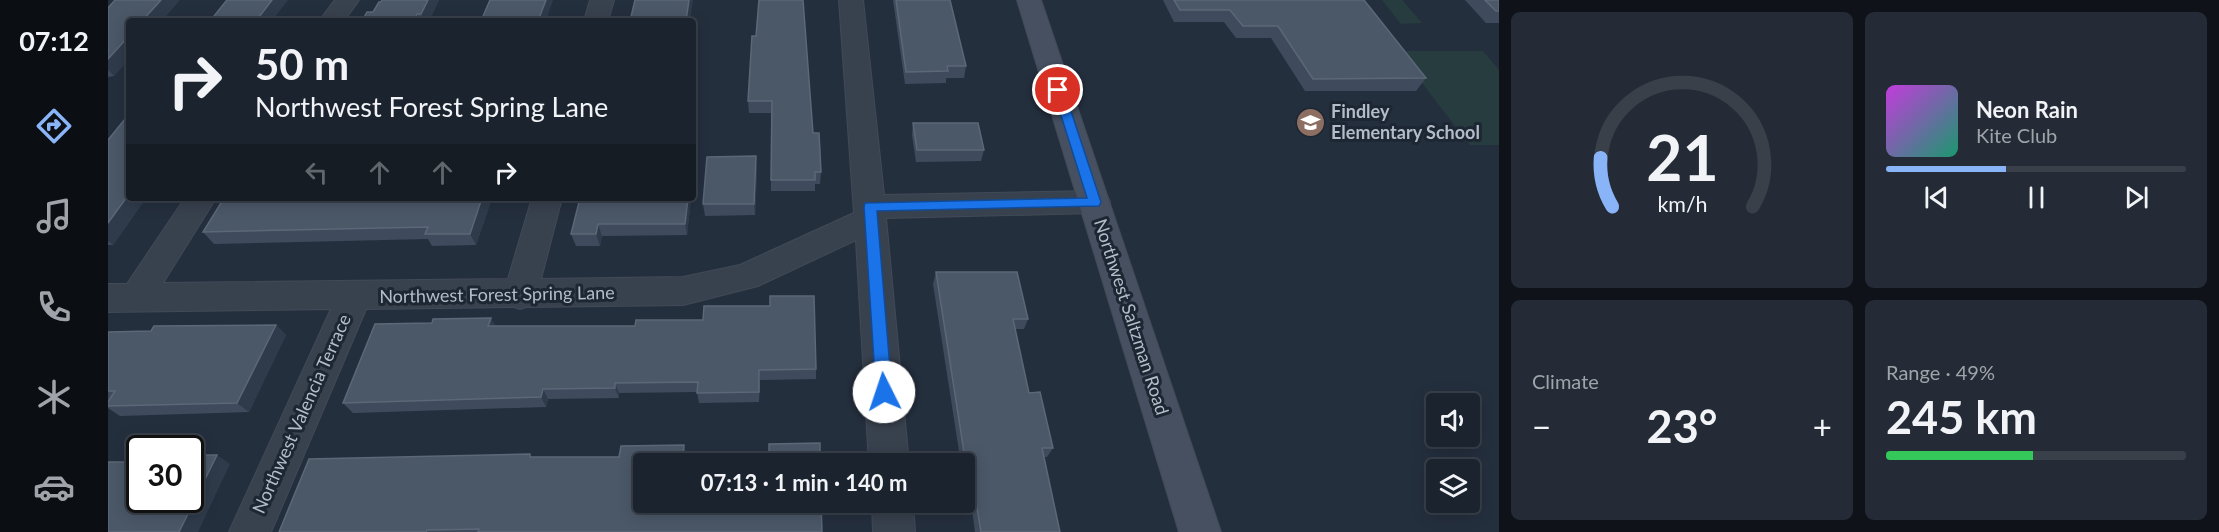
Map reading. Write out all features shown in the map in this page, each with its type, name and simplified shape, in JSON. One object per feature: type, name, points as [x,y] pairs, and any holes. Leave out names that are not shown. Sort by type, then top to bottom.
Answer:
[{"type":"main road","name":"Northwest Saltzman Road","points":[[1029,0],[1200,532]]},
{"type":"street","points":[[333,18],[347,0]]},
{"type":"street","points":[[597,18],[602,0]]},
{"type":"street","points":[[851,0],[888,453]]},
{"type":"street","points":[[122,298],[199,201]]},
{"type":"street","points":[[520,295],[546,201]]},
{"type":"street","name":"Northwest Forest Spring Lane","points":[[122,298],[520,295],[683,291],[746,277],[870,213],[1095,202]]},
{"type":"street","name":"Northwest Valencia Terrace","points":[[249,532],[354,296]]},
{"type":"street","points":[[893,513],[894,532]]},
{"type":"green space","points":[[1382,0],[1402,0],[1422,23],[1401,24]]},
{"type":"green space","points":[[1397,51],[1483,51],[1499,70],[1499,145],[1470,145]]},
{"type":"building","points":[[115,0],[161,0],[145,18],[126,18],[126,39],[108,59],[108,8]]},
{"type":"building","points":[[227,0],[272,0],[258,18],[212,18]]},
{"type":"building","points":[[382,0],[428,0],[421,14],[417,14],[415,18],[364,18],[367,12],[373,12]]},
{"type":"building","points":[[490,0],[546,0],[539,18],[482,18]]},
{"type":"building","points":[[635,0],[689,0],[686,18],[631,18]]},
{"type":"building","points":[[759,0],[803,0],[813,133],[819,133],[821,172],[815,172],[815,180],[771,180],[772,101],[748,101],[752,36],[756,36]]},
{"type":"building","points":[[896,0],[950,0],[966,66],[947,66],[948,71],[906,72]]},
{"type":"building","points":[[1174,0],[1364,0],[1426,78],[1313,79],[1278,26],[1243,26],[1230,10],[1180,10]]},
{"type":"building","points":[[1485,0],[1499,0],[1499,11],[1496,11]]},
{"type":"building","points":[[126,118],[126,198],[108,223],[108,140]]},
{"type":"building","points":[[913,123],[978,123],[984,150],[917,150]]},
{"type":"building","points":[[756,156],[754,204],[703,204],[707,157]]},
{"type":"building","points":[[222,201],[481,201],[470,234],[425,234],[428,227],[203,232]]},
{"type":"building","points":[[579,201],[688,201],[685,224],[598,224],[596,234],[571,234]]},
{"type":"building","points":[[936,272],[1017,272],[1028,319],[1013,319],[1029,393],[1040,392],[1053,448],[1042,448],[1060,532],[981,532],[975,502],[975,453],[964,453]]},
{"type":"building","points":[[770,296],[814,296],[816,369],[759,370],[759,392],[697,393],[698,382],[615,383],[615,388],[543,389],[541,397],[343,403],[375,324],[432,323],[433,319],[491,318],[488,326],[635,326],[636,320],[703,320],[704,306],[770,306]]},
{"type":"building","points":[[276,325],[237,403],[108,406],[115,391],[108,391],[108,332],[151,331],[154,326]]},
{"type":"building","points":[[820,443],[820,453],[769,453],[769,444]]},
{"type":"building","points":[[684,445],[683,453],[633,453],[633,513],[821,513],[822,532],[478,532],[479,529],[427,530],[426,532],[279,532],[309,459],[530,454],[530,457],[619,457],[621,446]]},
{"type":"building","points":[[204,455],[217,455],[204,481]]},
{"type":"building","points":[[108,462],[126,462],[126,513],[188,513],[179,532],[108,532]]},
{"type":"place","name":"Findley Elementary School","points":[[1310,122]]},
{"type":"route","points":[[884,392],[870,207],[1095,202],[1058,90]]}]
